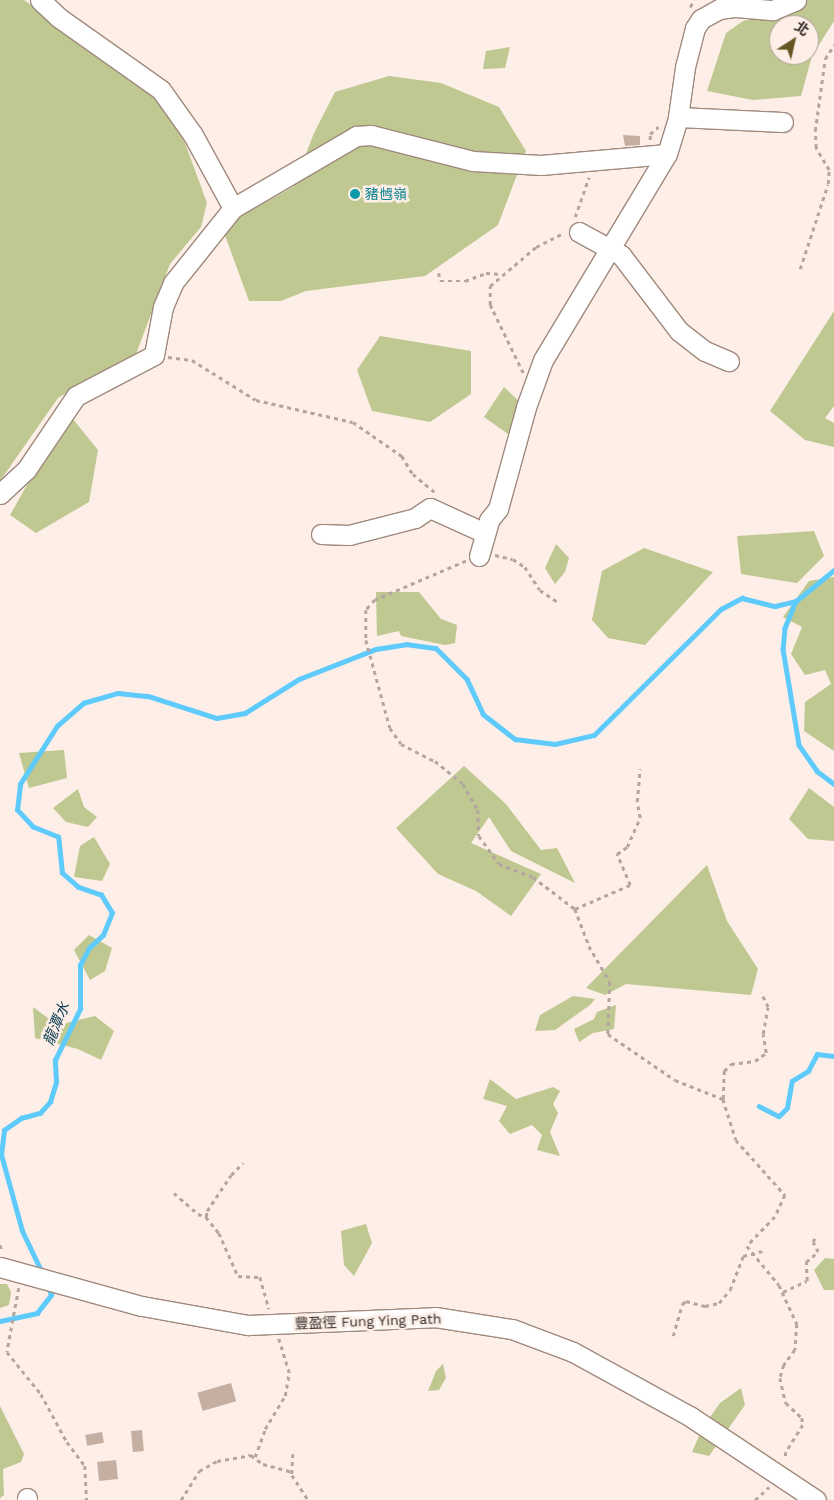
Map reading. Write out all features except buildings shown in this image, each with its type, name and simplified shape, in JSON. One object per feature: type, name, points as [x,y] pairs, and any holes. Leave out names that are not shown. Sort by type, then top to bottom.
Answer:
[{"type":"street","points":[[40,0],[58,17],[161,90],[193,136],[233,208]]},
{"type":"street","points":[[479,556],[489,520],[498,508],[526,406],[544,360],[667,154],[678,117],[690,38],[701,19],[719,9],[736,7],[773,10],[796,0]]},
{"type":"street","points":[[678,117],[783,122]]},
{"type":"street","points":[[0,494],[26,470],[76,396],[154,355],[163,306],[173,284],[233,208],[356,136],[371,135],[473,161],[541,165],[667,154]]},
{"type":"street","points":[[573,229],[612,248],[679,331],[705,351],[730,361]]},
{"type":"street","points":[[321,534],[350,535],[415,518],[430,508],[485,534]]},
{"type":"street","name":"豐盈徑 Fung Ying Path","points":[[2,1261],[26,1281],[68,1287],[142,1306],[248,1325],[435,1317],[512,1329],[573,1352],[691,1417],[816,1500]]},
{"type":"path","points":[[800,269],[828,184],[829,170],[816,148],[815,132],[826,59],[834,45]]},
{"type":"path","points":[[525,375],[518,368],[490,305],[490,286],[501,274],[542,243],[573,229],[595,161]]},
{"type":"path","points":[[438,273],[440,281],[465,281],[486,273],[501,274]]},
{"type":"path","points":[[154,355],[192,360],[256,400],[353,422],[402,456],[414,474],[442,498]]},
{"type":"path","points":[[559,603],[550,599],[525,567],[513,559],[479,556],[372,602],[366,610],[366,640],[395,738],[435,761],[463,784],[478,810],[479,836],[499,864],[533,877],[575,910],[589,946],[610,982],[608,1034],[675,1080],[723,1100]]},
{"type":"path","points":[[575,910],[630,885],[617,854],[627,847],[640,818],[640,769]]},
{"type":"path","points":[[761,993],[768,1007],[763,1034],[766,1053],[755,1061],[731,1064],[724,1071],[723,1100],[736,1140],[785,1195],[775,1217],[747,1246],[783,1292],[794,1316],[798,1338],[780,1378],[786,1403],[802,1418],[803,1425],[786,1452],[784,1465]]},
{"type":"path","points":[[206,1217],[207,1211],[226,1182],[243,1163]]},
{"type":"path","points":[[174,1193],[198,1214],[206,1217],[219,1233],[238,1276],[260,1277],[270,1311]]},
{"type":"path","points":[[783,1292],[807,1282],[806,1262],[818,1252],[813,1242],[816,1235]]},
{"type":"path","points":[[0,1245],[2,1261]]},
{"type":"path","points":[[673,1336],[682,1304],[686,1301],[705,1306],[719,1303],[730,1290],[744,1256],[764,1251]]},
{"type":"path","points":[[26,1281],[9,1344],[9,1356],[41,1394],[67,1442],[85,1466],[87,1500]]},
{"type":"path","points":[[255,1457],[266,1429],[285,1396],[289,1373],[275,1329]]},
{"type":"path","points":[[293,1454],[292,1472],[296,1486],[308,1500]]},
{"type":"path","points":[[255,1457],[263,1464],[292,1472]]},
{"type":"path","points":[[181,1500],[189,1484],[205,1465],[255,1457]]},
{"type":"path","points":[[755,1500],[771,1485]]},
{"type":"green space","points":[[0,0],[24,0],[154,92],[185,143],[207,203],[201,227],[170,264],[136,354],[58,398],[0,481]]},
{"type":"green space","points":[[805,0],[834,0],[834,21],[819,45],[819,15],[771,15],[799,9]]},
{"type":"green space","points":[[769,15],[769,65],[810,65],[801,96],[753,100],[707,91],[726,33],[743,21]]},
{"type":"green space","points":[[510,47],[505,68],[483,69],[486,51]]},
{"type":"green space","points":[[389,76],[441,83],[499,107],[526,151],[498,225],[425,276],[306,291],[281,301],[249,301],[223,230],[239,217],[293,187],[314,133],[335,92]]},
{"type":"green space","points":[[834,311],[834,406],[825,418],[834,423],[834,447],[805,440],[770,411]]},
{"type":"green space","points":[[380,336],[471,351],[471,394],[430,422],[372,411],[357,370]]},
{"type":"green space","points":[[504,387],[523,405],[508,434],[484,417]]},
{"type":"green space","points":[[68,413],[98,450],[89,502],[36,533],[10,515]]},
{"type":"green space","points":[[814,531],[824,556],[797,583],[741,574],[737,536]]},
{"type":"green space","points":[[556,544],[569,558],[565,572],[555,584],[545,568]]},
{"type":"green space","points":[[644,548],[713,572],[645,645],[608,638],[592,620],[602,571]]},
{"type":"green space","points":[[834,577],[834,751],[804,731],[805,702],[831,684],[825,670],[805,675],[791,654],[802,627],[783,617],[809,581]]},
{"type":"green space","points":[[376,592],[419,592],[441,619],[457,625],[455,643],[445,645],[401,636],[399,631],[377,636]]},
{"type":"green space","points":[[64,750],[67,778],[29,788],[19,753]]},
{"type":"green space","points":[[464,766],[506,804],[541,850],[557,848],[575,883],[511,851],[489,817],[471,843],[541,874],[511,916],[476,891],[438,874],[396,828]]},
{"type":"green space","points":[[809,788],[834,807],[834,841],[808,839],[789,819]]},
{"type":"green space","points":[[78,789],[84,807],[97,817],[88,827],[66,822],[53,808]]},
{"type":"green space","points":[[94,837],[110,864],[102,881],[74,877],[80,846]]},
{"type":"green space","points":[[707,865],[727,921],[758,969],[751,995],[626,984],[605,995],[586,988]]},
{"type":"green space","points":[[89,935],[112,948],[105,971],[90,980],[74,950]]},
{"type":"green space","points":[[573,996],[595,999],[590,1005],[555,1030],[535,1031],[540,1015]]},
{"type":"green space","points":[[616,1005],[614,1029],[593,1033],[579,1042],[574,1029],[594,1019],[597,1012]]},
{"type":"green space","points":[[33,1007],[57,1025],[95,1016],[114,1031],[101,1060],[78,1049],[35,1038]]},
{"type":"green space","points":[[490,1079],[516,1099],[553,1087],[560,1091],[553,1104],[558,1113],[550,1132],[560,1156],[537,1150],[542,1135],[532,1125],[510,1134],[499,1121],[507,1106],[483,1099]]},
{"type":"green space","points":[[366,1224],[372,1243],[354,1276],[344,1265],[341,1231]]},
{"type":"green space","points":[[825,1258],[834,1259],[834,1290],[824,1290],[814,1270]]},
{"type":"green space","points":[[0,1284],[7,1284],[11,1292],[9,1305],[0,1308]]},
{"type":"green space","points":[[443,1364],[446,1378],[439,1390],[428,1391],[436,1371]]},
{"type":"green space","points":[[741,1388],[745,1405],[709,1456],[692,1452],[703,1427],[720,1403]]},
{"type":"green space","points":[[0,1406],[24,1454],[21,1462],[3,1469],[4,1495],[0,1498]]},
{"type":"waterway","points":[[42,1273],[22,1231],[1,1155],[4,1130],[21,1118],[40,1113],[50,1102],[56,1082],[55,1060],[80,1009],[80,965],[89,948],[103,935],[112,913],[101,895],[78,887],[62,873],[58,837],[33,827],[17,810],[20,784],[57,726],[83,703],[118,693],[148,696],[217,718],[245,713],[299,679],[376,649],[406,644],[436,648],[467,679],[483,714],[515,739],[555,744],[594,735],[721,609],[742,598],[775,606],[796,601],[834,570]]},
{"type":"waterway","points":[[796,601],[785,628],[783,649],[799,745],[817,771],[834,784]]},
{"type":"waterway","points":[[759,1106],[779,1116],[787,1108],[792,1081],[808,1071],[817,1054],[834,1056]]},
{"type":"waterway","name":"龍潭水","points":[[0,1321],[37,1313],[51,1295],[47,1284]]},
{"type":"place","name":"豬乸嶺","points":[[355,194]]}]
